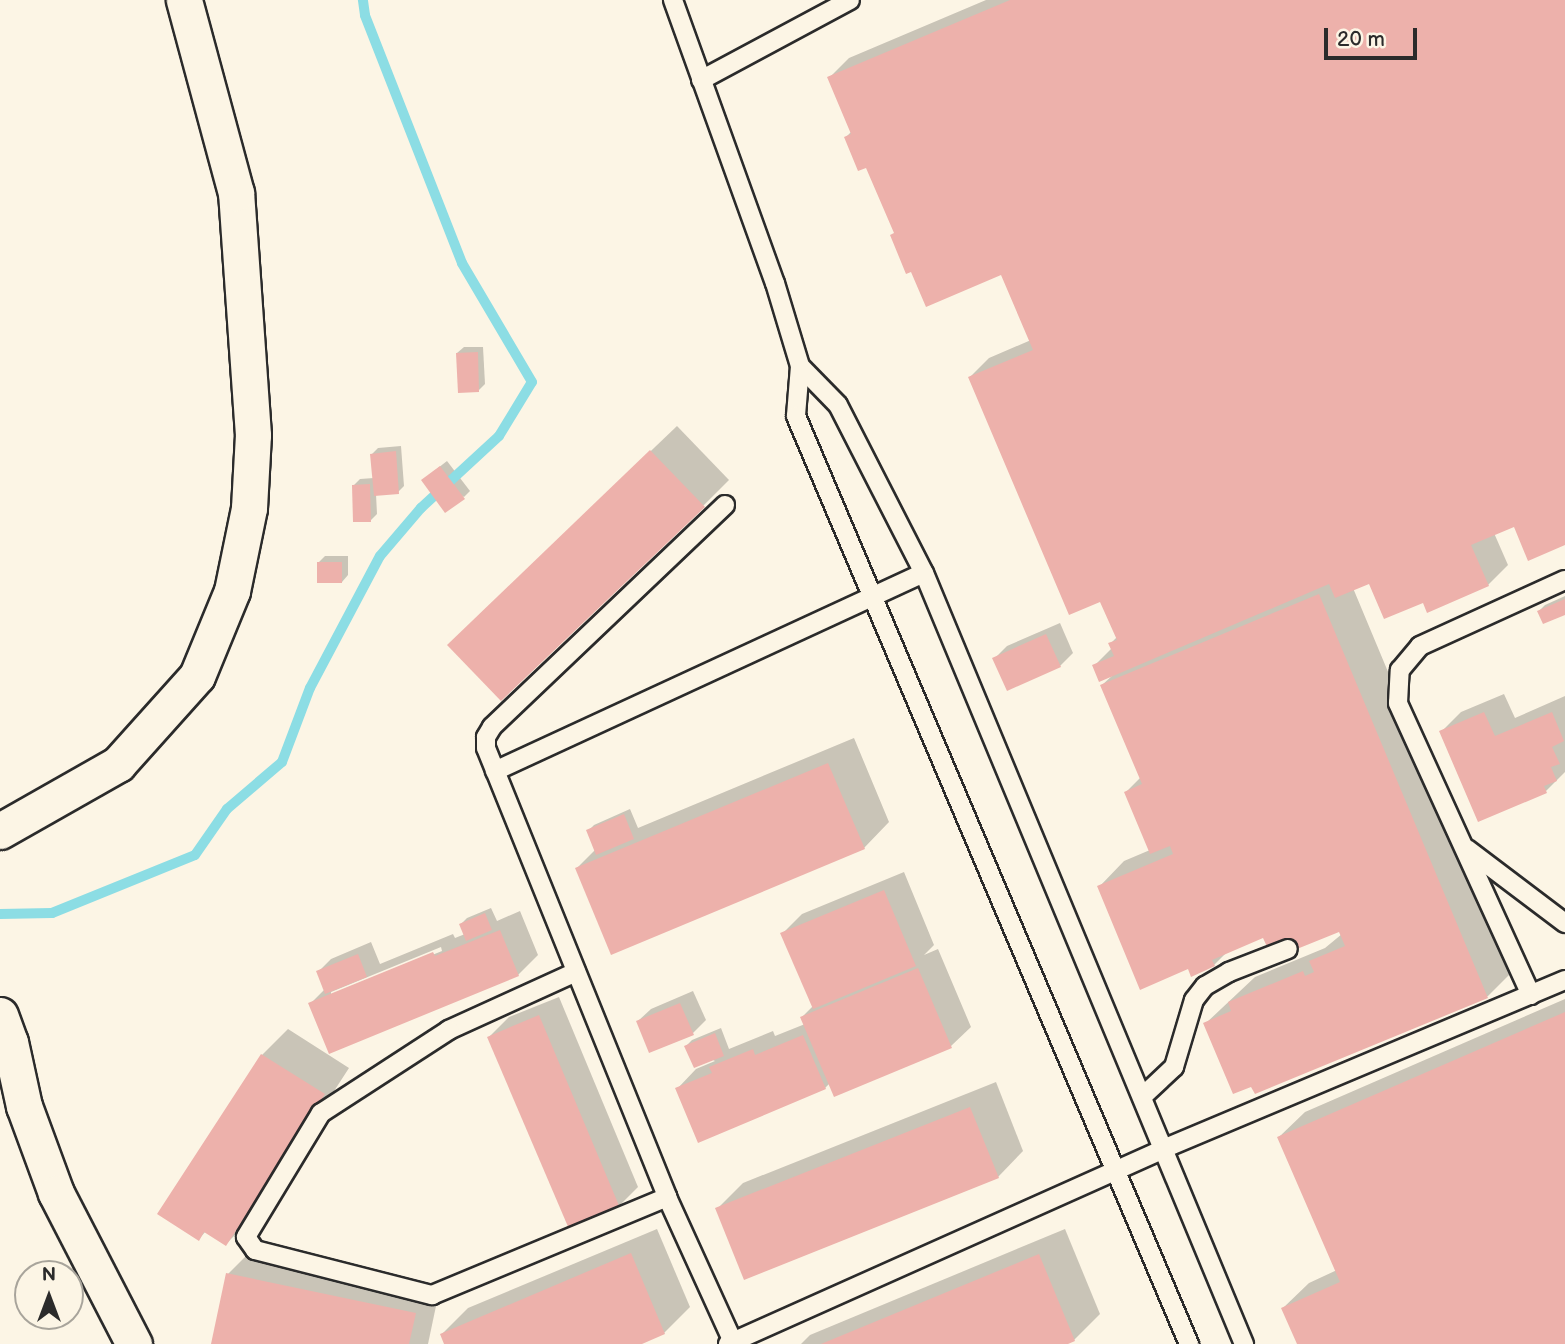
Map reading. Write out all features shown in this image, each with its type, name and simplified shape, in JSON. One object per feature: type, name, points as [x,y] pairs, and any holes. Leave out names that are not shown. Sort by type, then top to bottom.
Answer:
[{"type":"street","points":[[0,831],[118,764],[197,676],[232,591],[249,508],[253,435],[236,193],[184,0]]},
{"type":"street","points":[[0,1015],[10,1042],[24,1106],[56,1193],[134,1344]]},
{"type":"lane","points":[[673,0],[775,284],[800,366],[796,416],[1189,1344]]},
{"type":"lane","points":[[701,80],[850,0]]},
{"type":"lane","points":[[800,366],[838,405],[924,573],[1244,1344]]},
{"type":"lane","points":[[725,505],[492,727],[486,737],[486,748],[667,1197],[732,1343],[1163,1149],[1565,980]]},
{"type":"lane","points":[[495,771],[924,573]]},
{"type":"lane","points":[[1531,995],[1398,703],[1400,670],[1420,646],[1565,580]]},
{"type":"lane","points":[[1464,847],[1565,923]]},
{"type":"lane","points":[[1142,1097],[1174,1067],[1194,1000],[1205,986],[1228,972],[1288,949]]},
{"type":"lane","points":[[576,972],[449,1030],[321,1112],[246,1237],[256,1250],[432,1295],[667,1197]]},
{"type":"building","points":[[1010,0],[1565,0],[1565,545],[1528,561],[1514,527],[1471,545],[1489,586],[1427,613],[1423,603],[1384,619],[1369,584],[1335,598],[1329,584],[1099,682],[1092,665],[1114,656],[1108,643],[1117,640],[1100,602],[1069,615],[968,377],[1033,350],[1001,275],[926,307],[911,272],[906,274],[890,235],[894,233],[866,168],[858,171],[844,137],[851,134],[827,77]]},
{"type":"building","points":[[478,352],[479,392],[458,393],[456,353]]},
{"type":"building","points":[[650,450],[705,507],[501,701],[447,645]]},
{"type":"building","points":[[396,451],[399,494],[374,496],[370,454]]},
{"type":"building","points":[[440,466],[465,499],[445,513],[421,480]]},
{"type":"building","points":[[370,484],[371,522],[353,522],[352,485]]},
{"type":"building","points":[[317,562],[342,562],[342,583],[317,583]]},
{"type":"building","points":[[1319,594],[1488,998],[1255,1094],[1251,1087],[1233,1094],[1203,1023],[1231,1011],[1228,1002],[1303,971],[1305,976],[1314,972],[1309,961],[1345,946],[1339,932],[1292,951],[1269,951],[1263,938],[1212,960],[1215,966],[1191,977],[1188,969],[1140,990],[1097,886],[1173,854],[1170,846],[1150,854],[1124,792],[1142,784],[1100,685]]},
{"type":"building","points":[[1565,599],[1565,615],[1543,624],[1537,611]]},
{"type":"building","points":[[1046,634],[1061,667],[1007,691],[992,658]]},
{"type":"building","points":[[1484,712],[1495,736],[1552,712],[1564,741],[1552,747],[1560,764],[1551,767],[1557,781],[1544,786],[1547,793],[1478,822],[1439,731]]},
{"type":"building","points":[[828,763],[865,849],[611,955],[575,868]]},
{"type":"building","points":[[624,814],[634,839],[596,855],[586,830]]},
{"type":"building","points":[[884,890],[916,966],[813,1009],[780,933]]},
{"type":"building","points":[[485,913],[492,930],[466,941],[459,924]]},
{"type":"building","points":[[500,930],[519,976],[329,1054],[308,1003],[433,952],[435,956]]},
{"type":"building","points":[[358,954],[367,977],[325,994],[316,971]]},
{"type":"building","points":[[918,968],[952,1048],[834,1097],[800,1017]]},
{"type":"building","points":[[680,1003],[694,1035],[649,1053],[636,1021]]},
{"type":"building","points":[[1565,1012],[1565,1344],[1297,1344],[1281,1308],[1340,1282],[1277,1137]]},
{"type":"building","points":[[539,1015],[620,1208],[569,1229],[487,1037]]},
{"type":"building","points":[[715,1033],[724,1056],[694,1068],[684,1046]]},
{"type":"building","points":[[803,1035],[826,1089],[698,1143],[675,1088],[712,1073],[709,1067],[753,1049],[755,1055]]},
{"type":"building","points":[[261,1054],[325,1094],[226,1246],[204,1232],[199,1241],[157,1214]]},
{"type":"building","points":[[970,1107],[999,1178],[744,1280],[715,1208]]},
{"type":"building","points":[[631,1253],[665,1334],[642,1344],[444,1344],[440,1334]]},
{"type":"building","points":[[1039,1254],[1075,1341],[1068,1344],[821,1344]]},
{"type":"building","points":[[226,1273],[416,1313],[409,1344],[211,1344]]},
{"type":"waterway","points":[[0,914],[52,913],[195,855],[227,809],[282,762],[310,688],[380,556],[421,508],[499,436],[532,382],[462,263],[365,15],[363,0]]}]
